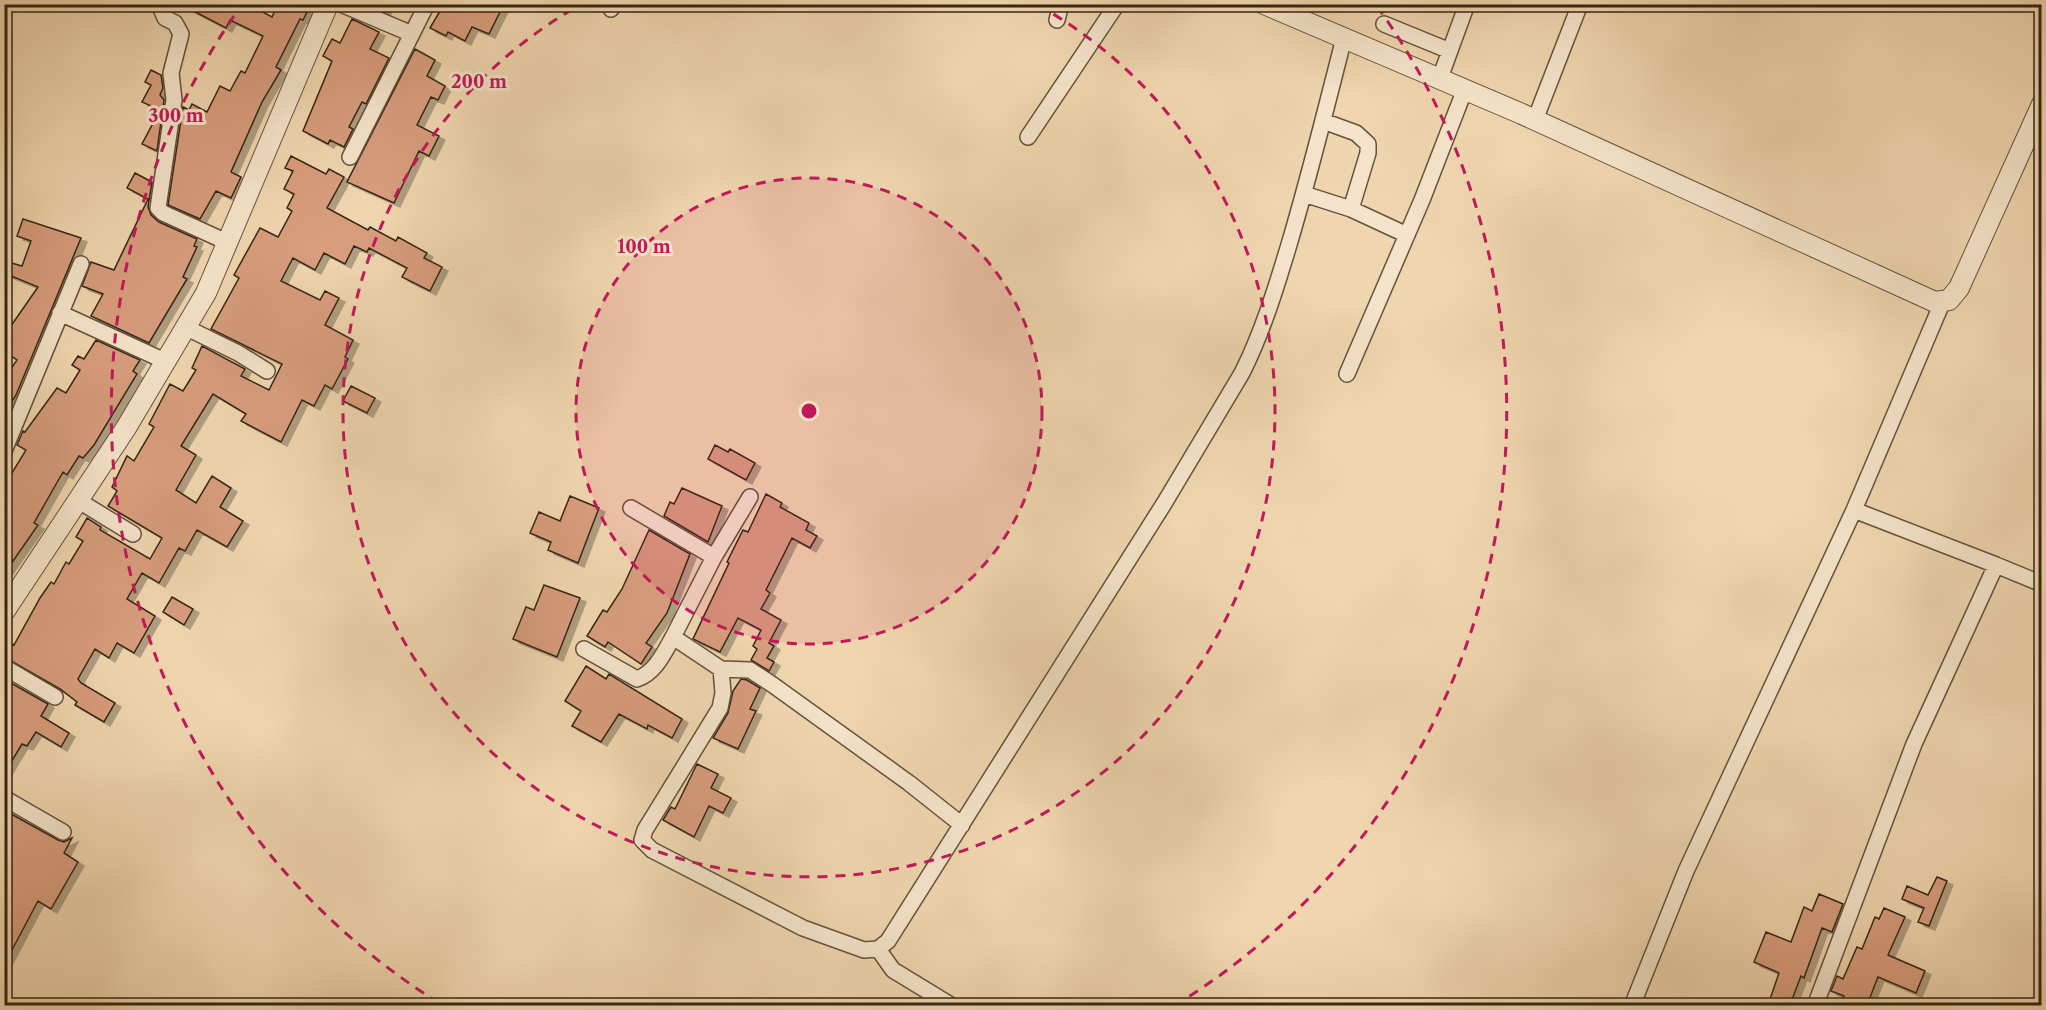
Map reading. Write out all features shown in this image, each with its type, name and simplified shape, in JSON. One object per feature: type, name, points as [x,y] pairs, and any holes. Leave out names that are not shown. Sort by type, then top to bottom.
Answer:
[{"type":"street","points":[[159,4],[165,18],[175,23],[181,34],[171,72],[174,100],[158,208],[163,213],[229,243]]},
{"type":"street","points":[[4,612],[79,501],[186,328],[229,243],[328,4]]},
{"type":"street","points":[[341,4],[412,34]]},
{"type":"street","points":[[350,157],[427,4]]},
{"type":"street","points":[[1056,20],[1060,4]]},
{"type":"street","points":[[1028,137],[1117,4]]},
{"type":"street","points":[[1264,4],[1465,89],[1875,277],[1942,303]]},
{"type":"street","points":[[1440,78],[1467,4]]},
{"type":"street","points":[[1535,120],[1580,4]]},
{"type":"street","points":[[1384,24],[1450,51]]},
{"type":"street","points":[[721,669],[723,693],[720,708],[645,830],[643,844],[803,928],[864,950],[878,949],[888,941],[962,825],[1242,373],[1259,340],[1304,194],[1344,38]]},
{"type":"street","points":[[1347,374],[1407,234],[1465,89]]},
{"type":"street","points":[[1632,1005],[1686,871],[1854,510],[1942,303],[1949,300],[1959,288],[2042,104]]},
{"type":"street","points":[[1323,121],[1356,133],[1368,144],[1368,153],[1351,209]]},
{"type":"street","points":[[1304,194],[1351,209],[1407,234]]},
{"type":"street","points":[[4,451],[81,264]]},
{"type":"street","points":[[60,313],[166,363]]},
{"type":"street","points":[[186,328],[238,353],[267,371]]},
{"type":"street","points":[[584,649],[637,679],[647,675],[673,637],[714,557],[750,497]]},
{"type":"street","points":[[79,501],[133,534]]},
{"type":"street","points":[[631,508],[714,557]]},
{"type":"street","points":[[1854,510],[2042,584]]},
{"type":"street","points":[[1815,1005],[1914,744],[1996,565]]},
{"type":"street","points":[[673,637],[721,669],[750,670],[909,783],[962,825]]},
{"type":"street","points":[[4,667],[55,697]]},
{"type":"street","points":[[4,798],[63,832]]},
{"type":"street","points":[[878,949],[893,970],[952,1005]]},
{"type":"building","points":[[180,4],[248,4],[272,17],[278,4],[311,4],[303,20],[300,19],[276,67],[281,70],[262,102],[231,172],[241,177],[231,198],[216,191],[200,219],[168,205],[183,107],[189,110],[192,104],[207,112],[220,86],[230,91],[241,71],[245,73],[263,36],[230,20],[226,28]]},
{"type":"building","points":[[367,4],[388,4],[384,12]]},
{"type":"building","points":[[444,4],[504,4],[489,34],[472,27],[465,41],[448,32],[446,36],[430,28]]},
{"type":"building","points":[[352,19],[379,32],[370,49],[389,58],[366,104],[362,102],[349,127],[353,129],[344,147],[330,140],[328,144],[303,131],[332,61],[323,56],[332,39],[340,43]]},
{"type":"building","points":[[415,49],[435,60],[427,76],[445,86],[438,100],[431,97],[417,125],[439,136],[429,156],[419,151],[394,203],[347,182]]},
{"type":"building","points":[[151,70],[161,75],[163,88],[160,95],[164,100],[157,151],[142,144],[160,110],[142,102],[151,85],[145,82]]},
{"type":"building","points":[[291,156],[326,174],[329,169],[344,177],[327,208],[368,230],[370,227],[396,241],[398,237],[427,253],[424,258],[442,267],[430,291],[402,277],[407,268],[369,248],[367,252],[354,246],[345,264],[324,253],[315,270],[293,258],[281,281],[320,300],[325,291],[339,298],[325,325],[353,340],[345,357],[348,359],[332,389],[325,385],[314,406],[302,400],[281,442],[241,421],[246,414],[213,394],[181,446],[196,455],[176,490],[196,503],[212,476],[231,488],[220,507],[243,521],[227,547],[197,530],[185,551],[179,548],[159,583],[142,573],[127,599],[155,616],[134,653],[117,643],[109,658],[95,649],[78,679],[115,703],[104,722],[75,705],[77,702],[60,689],[4,657],[12,644],[14,645],[40,598],[51,582],[54,584],[66,562],[69,564],[83,541],[76,537],[87,518],[101,527],[100,530],[150,559],[162,538],[108,506],[117,491],[112,487],[127,456],[134,461],[154,427],[149,424],[170,384],[183,391],[196,370],[192,368],[202,346],[245,369],[241,376],[269,390],[282,364],[211,329],[239,278],[234,275],[260,228],[278,237],[292,211],[287,208],[294,194],[284,189],[293,171],[285,168]]},
{"type":"building","points":[[135,173],[152,182],[148,207],[151,215],[159,222],[197,239],[194,246],[197,247],[183,277],[187,279],[149,343],[91,316],[103,294],[82,286],[91,262],[114,270],[148,199],[127,188]]},
{"type":"building","points":[[23,219],[81,238],[16,395],[4,414],[4,379],[17,360],[4,351],[4,344],[10,335],[6,333],[38,287],[4,273],[8,262],[22,266],[31,241],[17,236]]},
{"type":"building","points":[[96,340],[140,360],[133,371],[137,374],[94,445],[83,458],[79,456],[67,475],[63,472],[34,523],[38,525],[4,574],[4,486],[26,450],[17,445],[23,431],[25,432],[57,388],[66,393],[80,370],[72,365],[78,356],[84,359]]},
{"type":"building","points":[[351,386],[375,398],[367,413],[343,401]]},
{"type":"building","points":[[715,445],[728,452],[730,449],[755,463],[746,480],[708,459]]},
{"type":"building","points":[[682,488],[722,506],[708,542],[664,516],[670,502],[674,504]]},
{"type":"building","points":[[766,494],[782,503],[780,507],[809,523],[806,530],[817,536],[810,548],[792,538],[766,590],[770,593],[761,609],[781,620],[769,643],[774,646],[767,658],[774,662],[769,671],[751,660],[757,649],[753,646],[761,630],[738,618],[720,652],[693,639],[743,530],[748,532]]},
{"type":"building","points":[[570,496],[599,508],[578,563],[548,550],[551,542],[530,533],[539,512],[560,521]]},
{"type":"building","points":[[649,530],[690,554],[667,613],[646,643],[652,647],[641,664],[608,642],[605,647],[587,636],[603,610],[607,612],[622,589]]},
{"type":"building","points":[[544,585],[580,598],[557,657],[513,639],[526,607],[534,610]]},
{"type":"building","points":[[172,597],[193,609],[184,625],[163,612]]},
{"type":"building","points":[[586,666],[606,679],[609,674],[682,719],[672,738],[648,725],[647,729],[619,714],[601,742],[572,726],[581,711],[565,701]]},
{"type":"building","points":[[4,679],[48,704],[41,716],[69,733],[61,747],[36,732],[27,746],[22,744],[4,774]]},
{"type":"building","points":[[741,679],[760,688],[750,709],[756,711],[738,749],[713,738],[728,713],[733,691]]},
{"type":"building","points":[[697,764],[718,774],[711,788],[731,798],[723,813],[709,806],[694,837],[663,820],[671,807],[675,809]]},
{"type":"building","points":[[4,810],[58,840],[64,842],[72,838],[64,853],[78,862],[51,909],[38,901],[4,965]]},
{"type":"building","points":[[1937,877],[1947,881],[1929,926],[1918,922],[1924,908],[1902,899],[1907,886],[1928,895]]},
{"type":"building","points":[[1819,894],[1843,904],[1832,932],[1822,928],[1804,978],[1801,976],[1790,1005],[1768,1005],[1779,973],[1754,962],[1766,932],[1791,942],[1804,907],[1812,911]]},
{"type":"building","points":[[1884,908],[1905,917],[1888,955],[1925,971],[1916,993],[1878,977],[1867,1005],[1840,1005],[1844,996],[1831,991],[1837,976],[1843,979],[1857,947],[1862,949],[1875,917],[1879,919]]}]
